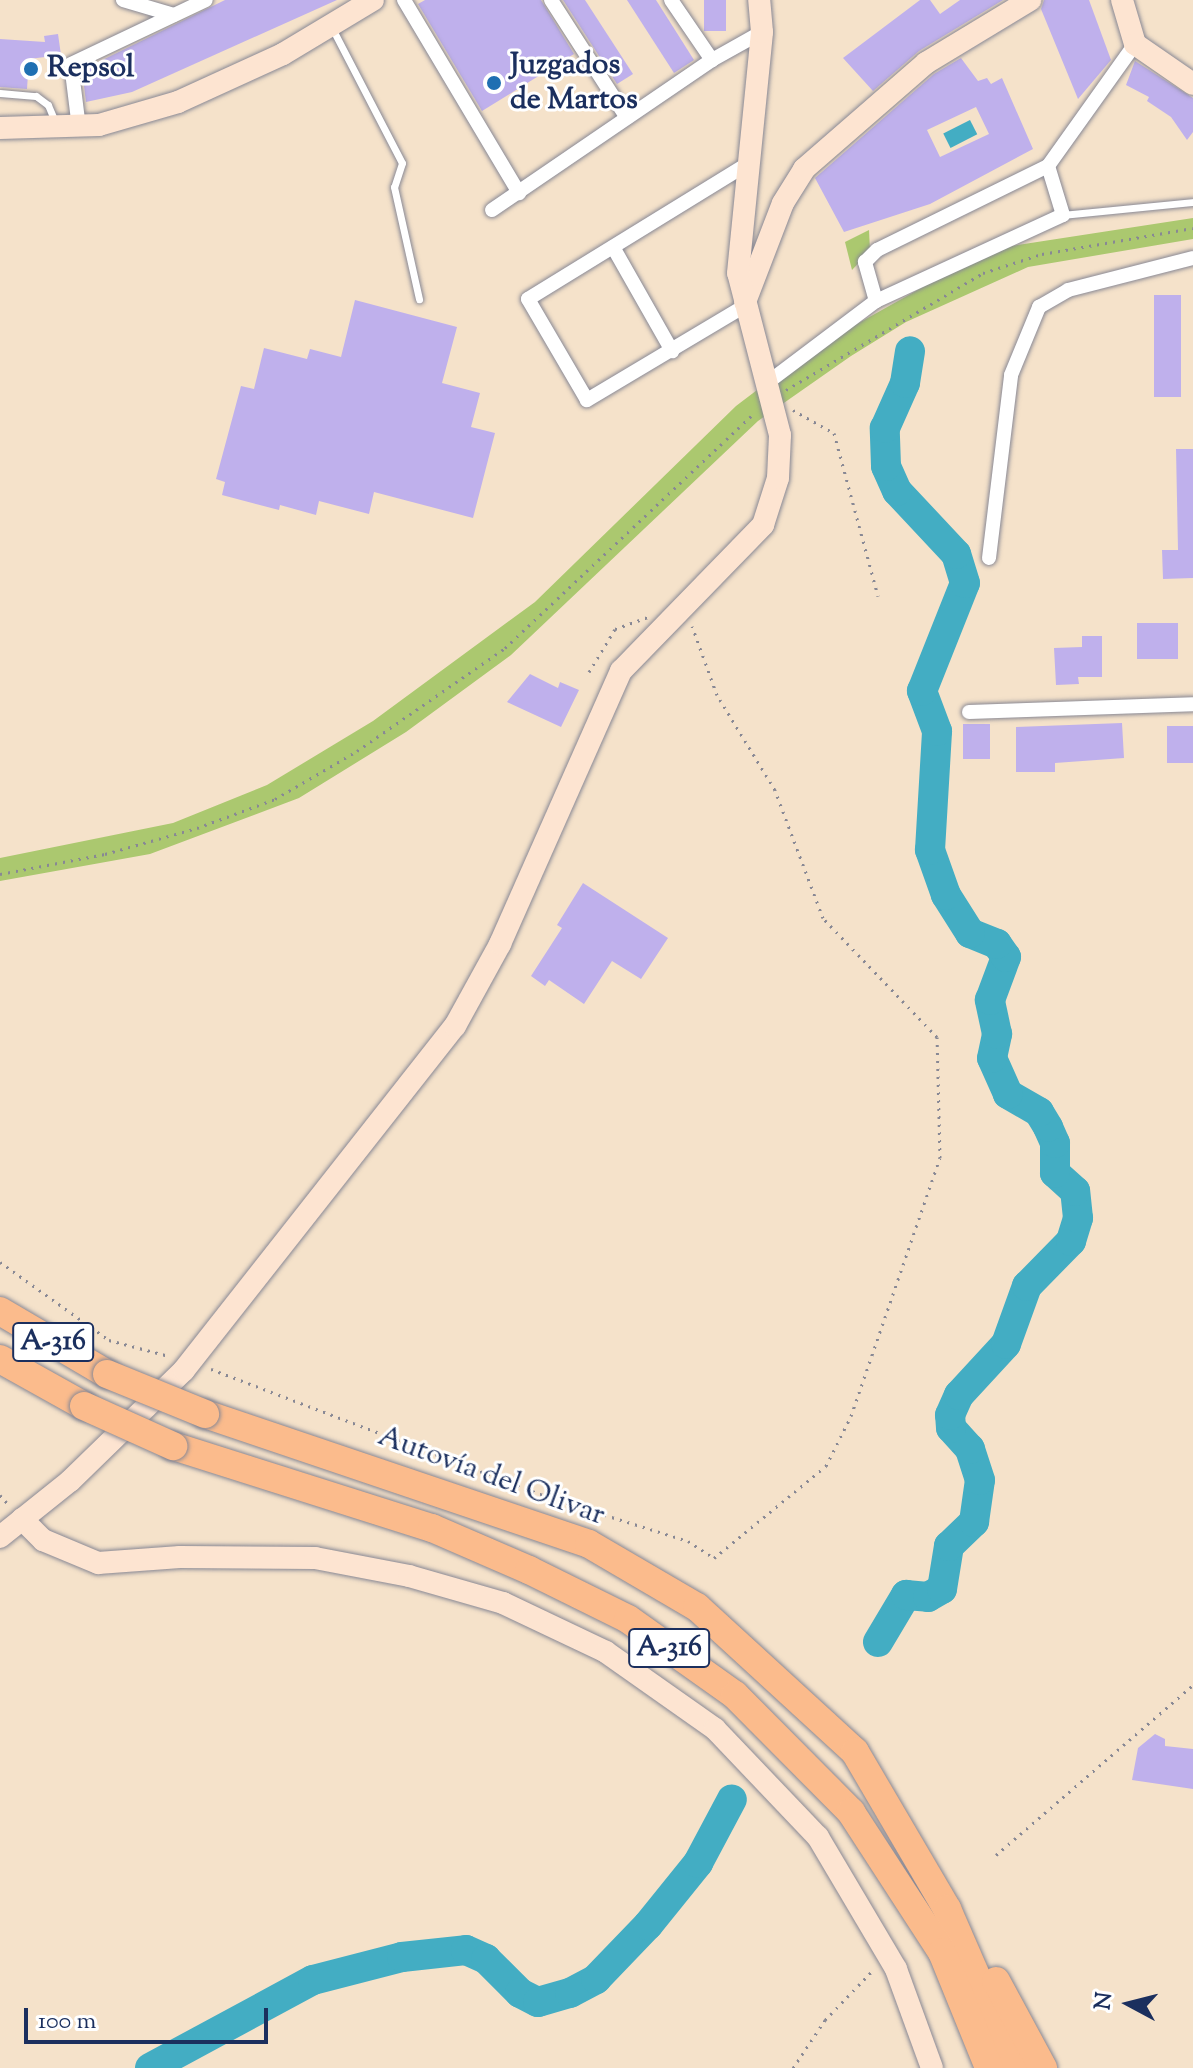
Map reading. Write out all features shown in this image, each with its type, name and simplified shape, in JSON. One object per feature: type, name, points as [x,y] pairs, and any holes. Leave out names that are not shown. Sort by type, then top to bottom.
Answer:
[{"type":"highway","name":"Autovía del Olivar","points":[[0,1311],[107,1374],[205,1414],[589,1544],[697,1607],[855,1752],[947,1909],[1016,2068]]},
{"type":"highway","name":"A-316","points":[[0,1359],[84,1406],[173,1446],[432,1528],[529,1570],[628,1619],[735,1695],[851,1812],[942,1952],[989,2068]]},
{"type":"highway","points":[[855,1752],[938,1876],[1043,2068]]},
{"type":"street","points":[[123,0],[174,15]]},
{"type":"street","points":[[68,128],[71,64],[206,0]]},
{"type":"street","points":[[0,128],[68,128],[178,102],[331,26],[373,0]]},
{"type":"street","points":[[404,0],[519,193]]},
{"type":"street","points":[[551,0],[627,118]]},
{"type":"street","points":[[671,0],[712,60]]},
{"type":"street","points":[[0,1537],[70,1481],[191,1361],[455,1026],[500,944],[621,671],[763,525],[781,457],[771,395],[743,307],[738,273],[762,32],[759,0]]},
{"type":"street","points":[[749,163],[528,299],[587,400],[743,307],[778,215],[804,169],[926,63],[1030,0]]},
{"type":"street","points":[[1122,0],[1135,44],[1193,84]]},
{"type":"street","points":[[492,210],[712,60],[762,32]]},
{"type":"street","points":[[876,301],[865,262],[877,250],[1048,166],[1135,44]]},
{"type":"street","points":[[771,395],[876,301],[1063,215],[1048,166]]},
{"type":"street","points":[[613,247],[672,351]]},
{"type":"street","points":[[989,558],[1011,375],[1039,307],[1068,290],[1193,258]]},
{"type":"street","points":[[969,712],[1193,704]]},
{"type":"street","points":[[22,1519],[43,1540],[98,1563],[180,1557],[315,1558],[409,1576],[503,1603],[606,1652],[715,1729],[818,1837],[888,1955],[932,2068]]},
{"type":"lane","points":[[331,26],[402,163],[394,187],[419,299]]},
{"type":"lane","points":[[0,93],[36,96],[68,128]]},
{"type":"lane","points":[[1063,215],[1193,202]]},
{"type":"path","points":[[0,874],[105,854],[197,828],[275,799],[382,736],[494,656],[558,603],[771,395],[983,273],[1042,254],[1193,228]]},
{"type":"path","points":[[771,395],[834,433],[878,596]]},
{"type":"path","points":[[0,1262],[109,1340],[191,1361],[551,1498],[688,1541],[714,1558],[826,1466],[851,1416],[940,1158],[937,1037],[823,918],[775,790],[703,666],[681,610],[639,618],[615,629],[589,672]]},
{"type":"path","points":[[996,1855],[1193,1685]]},
{"type":"path","points":[[793,2068],[825,2020],[888,1955]]},
{"type":"green space","points":[[1193,218],[1193,239],[1028,267],[906,322],[851,356],[758,421],[511,655],[406,732],[299,798],[150,854],[0,881],[0,858],[173,823],[267,785],[373,721],[535,602],[736,406],[807,352],[939,278],[998,248]]},
{"type":"green space","points":[[869,230],[870,251],[852,270],[845,242]]},
{"type":"water","points":[[970,120],[977,134],[951,148],[943,134]]},
{"type":"building","points":[[225,0],[337,0],[132,92],[86,102],[82,70]]},
{"type":"building","name":"Juzgados de Martos","points":[[425,0],[541,0],[574,54],[482,111],[418,4]]},
{"type":"building","points":[[563,0],[585,0],[633,74],[617,84]]},
{"type":"building","points":[[627,0],[656,0],[694,60],[674,73]]},
{"type":"building","points":[[704,0],[726,0],[726,31],[704,31]]},
{"type":"building","points":[[920,0],[930,0],[940,14],[960,0],[1003,0],[919,51],[873,91],[843,58]]},
{"type":"building","points":[[1044,0],[1089,0],[1111,60],[1078,99],[1041,9]]},
{"type":"building","points":[[58,34],[61,55],[29,59],[27,89],[0,87],[0,39],[45,42],[44,36]]},
{"type":"building","points":[[961,58],[978,81],[987,78],[991,84],[1002,78],[1033,149],[930,204],[844,232],[815,178],[934,74]],"holes":[[[976,107],[989,134],[940,157],[927,130]]]},
{"type":"building","points":[[1135,61],[1193,98],[1193,132],[1187,140],[1171,117],[1147,101],[1149,97],[1126,85]]},
{"type":"building","points":[[1154,295],[1181,295],[1181,397],[1154,397]]},
{"type":"building","points":[[355,300],[457,327],[442,383],[480,393],[471,427],[495,433],[473,518],[374,492],[369,514],[319,501],[316,515],[280,505],[279,510],[222,495],[225,482],[216,479],[241,386],[254,389],[264,348],[307,359],[310,349],[341,357]]},
{"type":"building","points":[[1176,449],[1193,449],[1193,578],[1163,579],[1162,550],[1178,550]]},
{"type":"building","points":[[1137,623],[1178,623],[1178,659],[1137,659]]},
{"type":"building","points":[[1082,636],[1102,636],[1102,677],[1078,677],[1079,684],[1056,685],[1054,648],[1082,647]]},
{"type":"building","points":[[530,674],[558,688],[560,682],[579,690],[561,727],[507,702]]},
{"type":"building","points":[[1122,723],[1124,758],[1055,763],[1055,772],[1016,772],[1016,727]]},
{"type":"building","points":[[963,724],[990,724],[990,759],[963,759]]},
{"type":"building","points":[[1167,726],[1193,726],[1193,763],[1167,763]]},
{"type":"building","points":[[583,883],[668,938],[641,979],[612,961],[584,1004],[549,980],[545,986],[531,976],[562,928],[557,925]]},
{"type":"building","points":[[1155,1734],[1165,1739],[1165,1746],[1193,1749],[1193,1789],[1132,1780],[1138,1748]]},
{"type":"waterway","points":[[878,1642],[906,1595],[928,1597],[942,1589],[949,1546],[974,1522],[980,1480],[970,1449],[951,1428],[950,1415],[959,1395],[1006,1344],[1027,1286],[1071,1241],[1078,1218],[1075,1191],[1055,1173],[1055,1143],[1048,1127],[1039,1112],[1008,1094],[992,1058],[997,1034],[990,1000],[1006,957],[997,944],[970,933],[946,895],[930,850],[937,731],[922,691],[965,583],[956,554],[897,491],[886,466],[885,428],[905,383],[910,351]]},
{"type":"waterway","points":[[150,2068],[313,1980],[402,1957],[466,1950],[486,1959],[520,1993],[538,2002],[570,1993],[596,1979],[648,1925],[698,1863],[732,1799]]},
{"type":"place","name":"Repsol","points":[[31,69]]},
{"type":"place","name":"Juzgados de Martos","points":[[494,83]]}]
